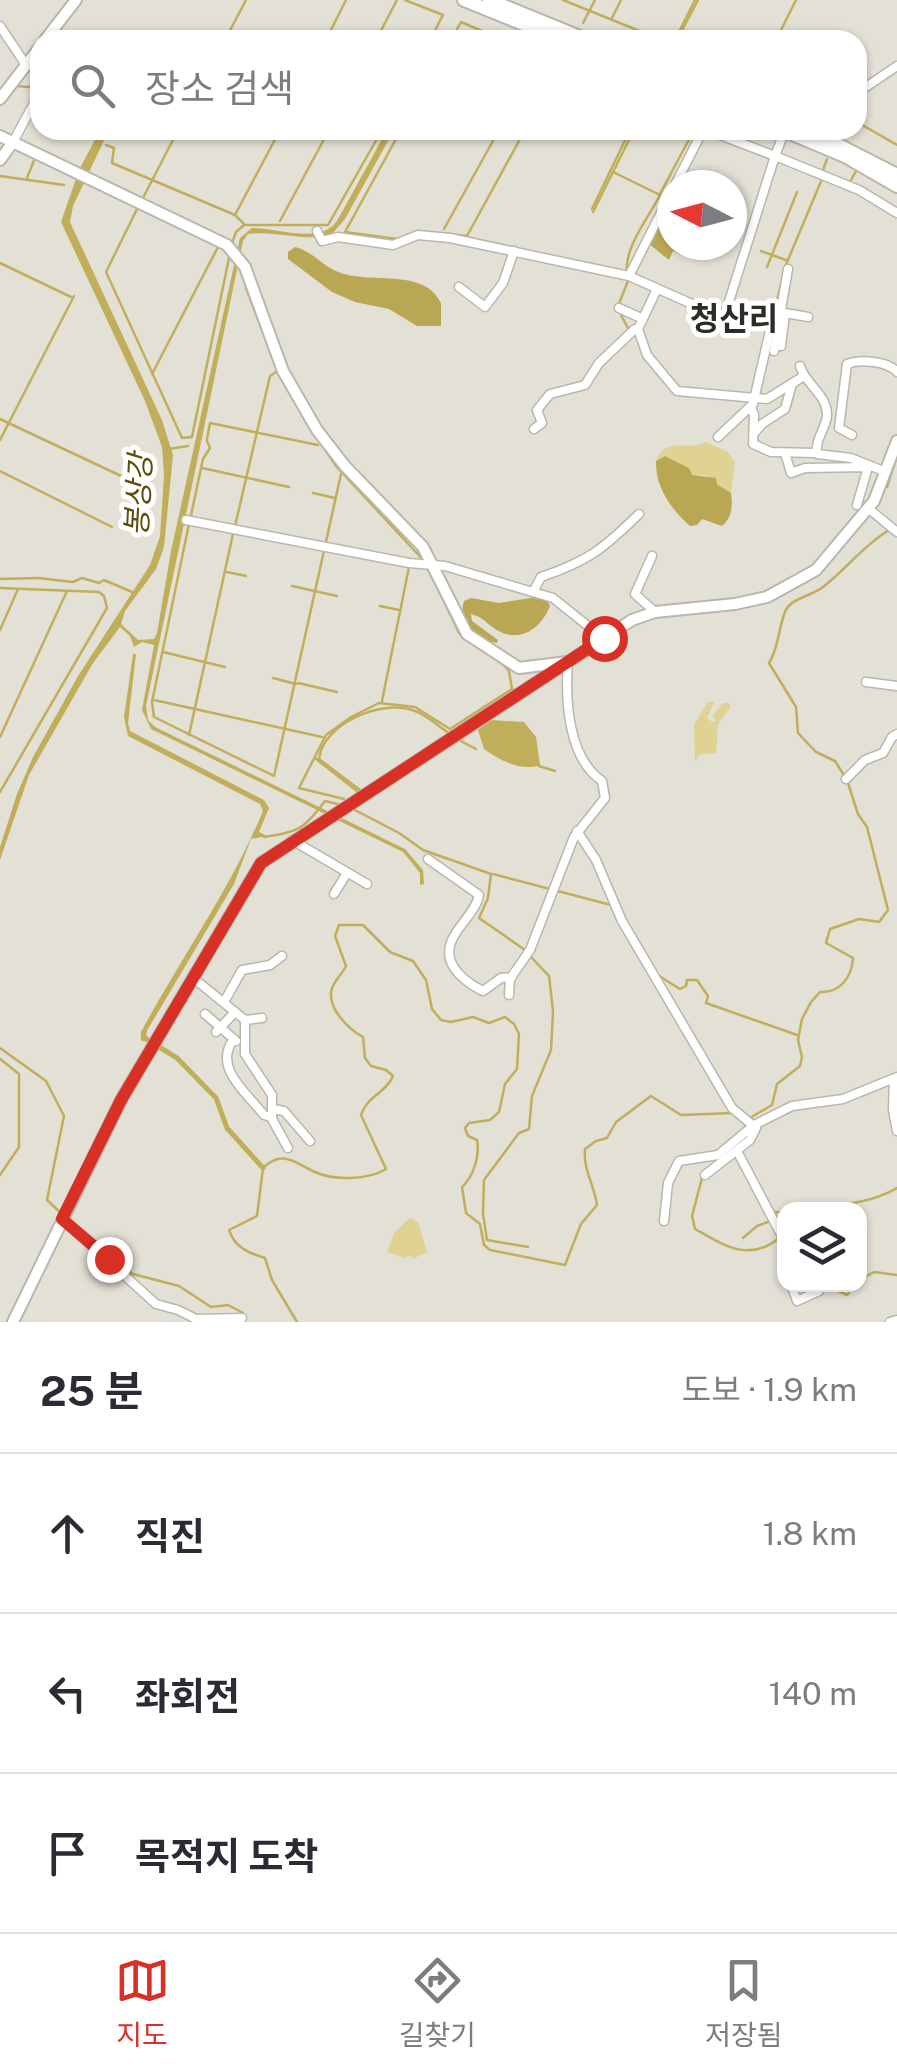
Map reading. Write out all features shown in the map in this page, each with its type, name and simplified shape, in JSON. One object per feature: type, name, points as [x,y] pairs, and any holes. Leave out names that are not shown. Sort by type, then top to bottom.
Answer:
[{"type":"highway","points":[[464,0],[538,30]]},
{"type":"highway","points":[[489,0],[562,30]]},
{"type":"highway","points":[[807,140],[897,186]]},
{"type":"highway","points":[[830,140],[897,173]]},
{"type":"main road","points":[[54,30],[76,0]]},
{"type":"main road","points":[[0,99],[30,60]]},
{"type":"main road","points":[[0,160],[8,140],[210,235],[238,257],[282,371],[317,430],[423,546],[456,618],[475,640],[519,668],[568,662]]},
{"type":"main road","points":[[13,1322],[113,1114],[261,863],[632,620],[655,612],[736,604],[783,590],[821,566],[869,508],[897,442]]},
{"type":"street","points":[[0,26],[24,67]]},
{"type":"street","points":[[867,86],[897,66]]},
{"type":"street","points":[[8,140],[30,107]]},
{"type":"street","points":[[684,170],[700,140]]},
{"type":"street","points":[[732,140],[859,190],[897,213]]},
{"type":"street","points":[[726,314],[781,140]]},
{"type":"street","points":[[629,276],[657,221]]},
{"type":"street","points":[[319,234],[322,241],[338,237],[393,245],[426,234],[629,276],[701,310],[778,322]]},
{"type":"street","points":[[459,287],[485,306],[503,283],[514,251]]},
{"type":"street","points":[[788,269],[778,322],[753,403],[756,446],[856,459],[868,467]]},
{"type":"street","points":[[656,290],[638,329],[644,350],[674,390],[753,403],[768,399],[804,376]]},
{"type":"street","points":[[619,308],[642,320]]},
{"type":"street","points":[[774,348],[781,346],[778,322],[785,313],[808,317]]},
{"type":"street","points":[[534,429],[542,423],[537,410],[546,397],[585,385],[606,355],[638,329]]},
{"type":"street","points":[[852,435],[839,428],[847,364],[853,361],[890,365],[897,372]]},
{"type":"street","points":[[800,366],[826,410],[816,453]]},
{"type":"street","points":[[753,436],[762,424],[786,410],[792,384]]},
{"type":"street","points":[[718,437],[753,403]]},
{"type":"street","points":[[785,452],[791,473],[806,468],[868,467],[886,472]]},
{"type":"street","points":[[856,504],[868,467]]},
{"type":"street","points":[[869,508],[897,532]]},
{"type":"street","points":[[533,592],[541,577],[601,551],[640,514]]},
{"type":"street","points":[[186,520],[430,565],[533,592],[559,602],[604,638]]},
{"type":"street","points":[[652,556],[635,594],[655,612]]},
{"type":"street","points":[[509,995],[512,976],[530,950],[578,831],[600,806],[605,790],[602,781],[586,767],[572,730],[568,662]]},
{"type":"street","points":[[866,682],[897,686]]},
{"type":"street","points":[[846,779],[865,760],[884,751],[897,734]]},
{"type":"street","points":[[884,751],[897,759]]},
{"type":"street","points":[[578,831],[596,860],[622,920],[732,1108],[749,1120],[756,1134],[706,1175]]},
{"type":"street","points":[[292,840],[368,884]]},
{"type":"street","points":[[428,860],[479,895],[477,905],[451,941],[449,958],[455,969],[484,991],[501,978],[512,976]]},
{"type":"street","points":[[334,894],[347,873]]},
{"type":"street","points":[[224,1002],[242,970],[270,965],[282,956]]},
{"type":"street","points":[[192,977],[245,1020],[262,1018]]},
{"type":"street","points":[[218,1030],[235,1012]]},
{"type":"street","points":[[205,1014],[218,1030],[244,1046]]},
{"type":"street","points":[[245,1020],[248,1060],[272,1095],[276,1128],[288,1148]]},
{"type":"street","points":[[234,1039],[226,1053],[225,1066],[264,1115],[284,1111],[310,1141]]},
{"type":"street","points":[[664,1221],[674,1165],[718,1155],[749,1120],[792,1106],[843,1099],[896,1078],[893,1110],[897,1130]]},
{"type":"street","points":[[266,1136],[276,1128]]},
{"type":"street","points":[[737,1150],[777,1227]]},
{"type":"street","points":[[62,1219],[132,1280],[146,1298],[160,1306],[196,1320],[242,1318]]},
{"type":"street","points":[[794,1292],[797,1300],[816,1292]]},
{"type":"shaded area","points":[[95,140],[104,140],[73,206],[70,222],[162,420],[173,455],[164,547],[156,569],[125,611],[121,624],[138,640],[154,639],[240,238],[252,228],[309,234],[329,228],[337,221],[382,140],[388,140],[345,219],[331,235],[258,233],[248,234],[243,241],[146,706],[148,720],[155,727],[405,849],[423,870],[424,884],[420,885],[420,873],[403,852],[151,729],[142,710],[154,645],[142,642],[134,647],[130,636],[120,627],[93,663],[29,775],[0,860],[0,847],[33,757],[78,676],[150,565],[160,536],[162,447],[145,401],[61,222],[79,170]]},
{"type":"shaded area","points":[[657,225],[657,250],[648,243]]},
{"type":"shaded area","points":[[295,247],[349,275],[422,284],[441,303],[441,326],[417,326],[389,309],[355,302],[332,292],[288,259],[288,252]]},
{"type":"shaded area","points":[[706,442],[728,452],[735,462],[731,493],[705,475],[692,475],[688,468],[665,456],[656,461],[665,448]]},
{"type":"shaded area","points":[[665,456],[689,468],[692,475],[716,478],[717,484],[731,493],[731,511],[722,526],[702,519],[690,526],[677,512],[658,480],[656,461]]},
{"type":"shaded area","points":[[471,598],[499,603],[546,598],[550,606],[534,629],[526,633],[500,632],[471,614],[472,621],[497,643],[482,638],[463,616],[464,601]]},
{"type":"shaded area","points":[[133,654],[130,731],[264,800],[269,808],[259,832],[267,836],[251,839],[234,884],[148,1029],[149,1040],[141,1041],[141,1032],[220,896],[263,811],[260,804],[128,736],[124,717]]},
{"type":"shaded area","points":[[708,702],[714,702],[707,718],[712,722],[723,703],[729,703],[730,708],[718,724],[716,753],[699,755],[695,762],[694,725]]},
{"type":"shaded area","points":[[491,720],[524,722],[536,737],[540,765],[518,766],[484,749],[478,730]]},
{"type":"shaded area","points":[[410,1218],[418,1222],[427,1252],[413,1259],[411,1255],[405,1258],[387,1252],[394,1233]]},
{"type":"waterway","points":[[230,30],[246,0]]},
{"type":"waterway","points":[[331,30],[346,0]]},
{"type":"waterway","points":[[381,30],[397,0]]},
{"type":"waterway","points":[[405,0],[443,15],[435,30]]},
{"type":"waterway","points":[[563,0],[637,30]]},
{"type":"waterway","points":[[583,23],[595,0]]},
{"type":"waterway","points":[[612,18],[621,0]]},
{"type":"waterway","points":[[680,30],[695,0]]},
{"type":"waterway","points":[[682,30],[698,0]]},
{"type":"waterway","points":[[781,30],[796,0]]},
{"type":"waterway","points":[[457,30],[461,22],[480,30]]},
{"type":"waterway","points":[[17,86],[30,87]]},
{"type":"waterway","points":[[867,128],[897,145]]},
{"type":"waterway","points":[[143,198],[173,140]]},
{"type":"waterway","points":[[236,213],[275,140]]},
{"type":"waterway","points":[[280,221],[324,140]]},
{"type":"waterway","points":[[231,246],[236,232],[244,225],[328,225],[376,140]]},
{"type":"waterway","points":[[396,140],[345,232],[397,239],[417,231],[467,236],[520,140]]},
{"type":"waterway","points":[[444,229],[493,140]]},
{"type":"waterway","points":[[592,209],[625,140]]},
{"type":"waterway","points":[[593,212],[629,140]]},
{"type":"waterway","points":[[673,170],[689,140]]},
{"type":"waterway","points":[[106,145],[114,148],[112,163],[235,215],[244,224]]},
{"type":"waterway","points":[[27,178],[35,158]]},
{"type":"waterway","points":[[823,170],[827,159]]},
{"type":"waterway","points":[[850,182],[856,171]]},
{"type":"waterway","points":[[613,172],[660,195],[633,243],[627,273]]},
{"type":"waterway","points":[[0,176],[64,185]]},
{"type":"waterway","points":[[773,317],[785,267],[822,179]]},
{"type":"waterway","points":[[767,267],[797,192]]},
{"type":"waterway","points":[[139,205],[106,272],[182,438],[192,437],[230,253]]},
{"type":"waterway","points":[[433,233],[450,234]]},
{"type":"waterway","points":[[152,374],[218,247]]},
{"type":"waterway","points":[[761,251],[786,260]]},
{"type":"waterway","points":[[0,263],[71,297]]},
{"type":"waterway","points":[[618,306],[628,281]]},
{"type":"waterway","points":[[246,288],[278,372],[292,397]]},
{"type":"waterway","points":[[0,440],[74,296]]},
{"type":"waterway","points":[[620,313],[630,332]]},
{"type":"waterway","points":[[235,526],[270,376],[276,372]]},
{"type":"waterway","points":[[296,404],[336,466],[426,563]]},
{"type":"waterway","name":"봉상강","points":[[0,419],[136,483],[144,467]]},
{"type":"waterway","points":[[207,439],[210,423],[318,445]]},
{"type":"waterway","points":[[194,519],[191,515],[203,459],[210,448],[207,441]]},
{"type":"waterway","name":"봉상강","points":[[169,449],[188,446]]},
{"type":"waterway","points":[[887,487],[897,456]]},
{"type":"waterway","points":[[202,468],[289,487]]},
{"type":"waterway","name":"봉상강","points":[[0,471],[112,527]]},
{"type":"waterway","points":[[189,524],[152,702],[154,717],[274,776],[341,474]]},
{"type":"waterway","points":[[313,493],[335,498]]},
{"type":"waterway","points":[[748,1119],[772,1105],[777,1084],[800,1066],[798,1040],[802,1019],[811,1002],[820,992],[839,987],[850,971],[853,958],[826,943],[830,929],[859,919],[879,922],[888,910],[867,827],[858,814],[847,780],[835,761],[816,752],[798,733],[796,707],[769,663],[788,607],[823,587],[889,530]]},
{"type":"waterway","points":[[189,735],[233,534]]},
{"type":"waterway","points":[[382,701],[409,567]]},
{"type":"waterway","points":[[227,572],[246,576]]},
{"type":"waterway","points":[[0,579],[73,582],[82,578],[99,583],[104,580],[132,592]]},
{"type":"waterway","points":[[436,584],[465,638]]},
{"type":"waterway","points":[[292,586],[337,596]]},
{"type":"waterway","points":[[0,588],[99,592],[107,608],[0,792]]},
{"type":"waterway","points":[[0,630],[18,589]]},
{"type":"waterway","points":[[0,737],[67,591]]},
{"type":"waterway","points":[[380,606],[399,610]]},
{"type":"waterway","points":[[471,643],[490,655]]},
{"type":"waterway","points":[[163,652],[225,667]]},
{"type":"waterway","points":[[344,799],[299,788],[326,735],[379,703],[415,707],[450,729],[512,689],[509,671],[501,662]]},
{"type":"waterway","points":[[273,678],[296,684]]},
{"type":"waterway","points":[[298,683],[337,692]]},
{"type":"waterway","points":[[154,700],[322,737]]},
{"type":"waterway","points":[[360,790],[319,759],[331,734],[343,725],[372,711],[402,708],[419,713],[449,733]]},
{"type":"waterway","points":[[459,740],[476,749]]},
{"type":"waterway","points":[[315,758],[357,791]]},
{"type":"waterway","points":[[539,766],[555,771]]},
{"type":"waterway","points":[[264,837],[300,828],[325,801],[341,805]]},
{"type":"waterway","points":[[353,809],[423,850],[491,874],[488,898],[479,918],[525,950]]},
{"type":"waterway","points":[[493,874],[611,905]]},
{"type":"waterway","points":[[297,1322],[272,1280],[265,1258],[248,1252],[229,1230],[257,1216],[263,1168],[277,1159],[342,1178],[386,1169],[361,1115],[393,1076],[371,1066],[365,1058],[363,1037],[345,1023],[332,1003],[332,988],[346,966],[335,936],[339,925],[363,925],[390,952],[413,961],[426,980],[432,1009],[441,1020],[473,1017],[489,1023],[505,1017],[519,1034],[517,1069],[505,1084],[499,1112],[490,1120],[469,1123],[465,1128],[478,1146],[473,1171],[462,1187],[466,1213],[480,1224],[484,1245],[490,1250],[565,1265],[581,1224],[597,1205],[585,1149],[607,1138],[616,1122],[651,1096],[681,1115],[733,1113]]},
{"type":"waterway","points":[[528,1247],[487,1240],[483,1214],[484,1180],[519,1133],[529,1129],[532,1096],[551,1050],[553,1011],[549,976],[530,956]]},
{"type":"waterway","points":[[656,974],[680,989],[687,980],[697,980],[708,996],[706,1003],[797,1035]]},
{"type":"waterway","points":[[143,1037],[177,1058],[216,1098],[227,1128],[263,1168]]},
{"type":"waterway","points":[[0,1048],[46,1081],[64,1116],[47,1200],[63,1215]]},
{"type":"waterway","points":[[0,1059],[19,1074],[19,1147],[0,1175]]},
{"type":"waterway","points":[[702,1178],[692,1216],[695,1229],[737,1249],[757,1249],[777,1239]]},
{"type":"waterway","points":[[857,1202],[897,1188]]},
{"type":"waterway","points":[[775,1216],[777,1212]]},
{"type":"waterway","points":[[743,1238],[770,1221]]},
{"type":"waterway","points":[[76,1227],[133,1274],[179,1286],[211,1307],[228,1305],[243,1313],[244,1322]]},
{"type":"waterway","points":[[867,1276],[874,1272],[897,1275]]},
{"type":"waterway","points":[[840,1292],[849,1292]]},
{"type":"district","name":"청산리","points":[[734,319]]},
{"type":"route","points":[[109,1259],[62,1219],[121,1100],[261,863],[604,638]]}]
